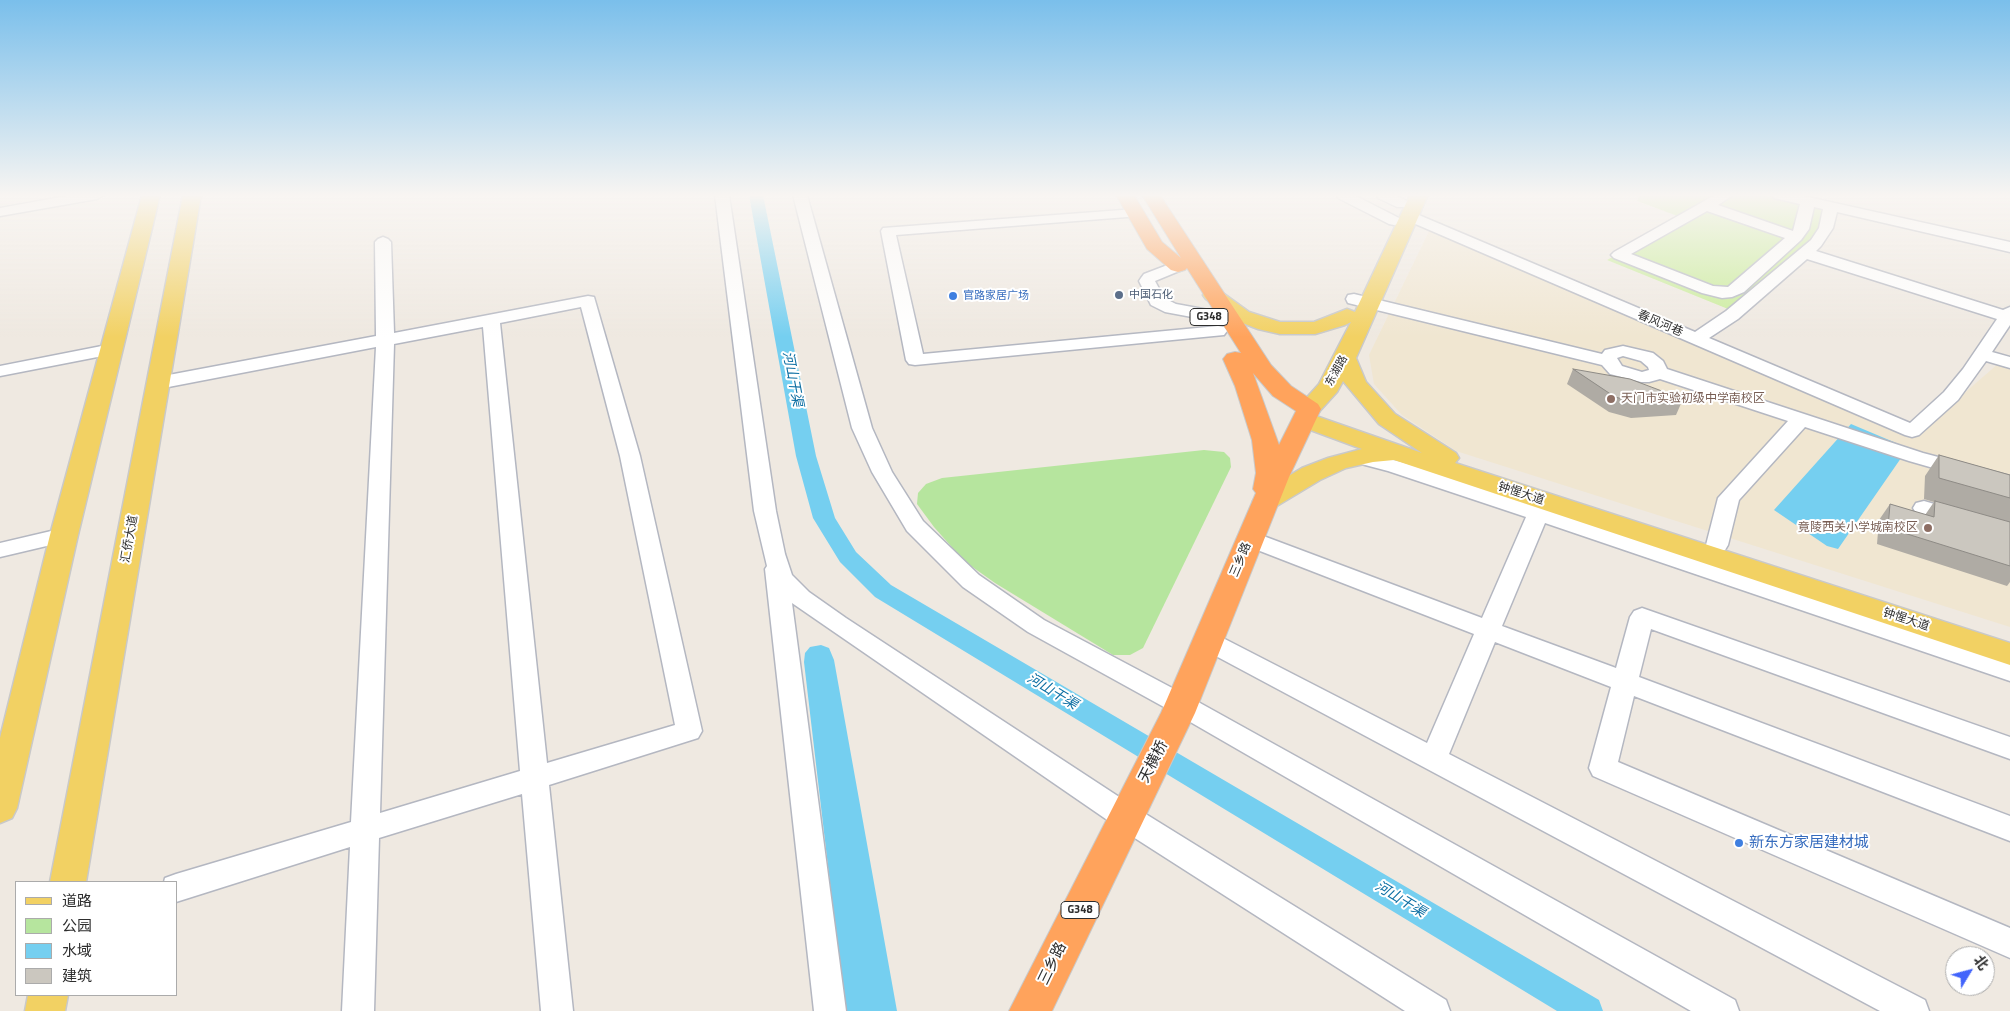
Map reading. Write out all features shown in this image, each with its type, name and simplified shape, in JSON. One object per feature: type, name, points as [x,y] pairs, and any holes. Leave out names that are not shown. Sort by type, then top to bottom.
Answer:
[{"type":"highway","name":"钟惺大道","points":[[1161,242],[1213,314],[1253,357],[1272,381],[1294,400],[1307,415]]},
{"type":"highway","name":"钟惺大道","points":[[1176,242],[1235,359],[1255,385],[1278,404],[1307,415]]},
{"type":"highway","points":[[1192,242],[1206,264],[1213,314]]},
{"type":"highway","points":[[1235,359],[1265,440],[1269,473],[1266,501]]},
{"type":"highway","name":"三乡路","points":[[1180,709],[1250,538],[1307,415]]},
{"type":"highway","name":"天横桥","points":[[1128,813],[1180,709]]},
{"type":"highway","name":"三乡路","points":[[1030,1011],[1128,813]]},
{"type":"main road","points":[[0,808],[8,744],[139,242]]},
{"type":"main road","name":"汇侨大道","points":[[68,881],[183,242]]},
{"type":"main road","name":"东湖路","points":[[1307,415],[1312,383],[1357,306],[1388,242]]},
{"type":"main road","points":[[1213,314],[1242,316],[1265,325],[1280,328],[1315,328],[1328,325],[1357,306]]},
{"type":"main road","name":"东湖路","points":[[1307,415],[1329,387],[1345,358],[1357,306]]},
{"type":"main road","points":[[1345,358],[1356,384],[1387,419],[1447,458]]},
{"type":"main road","name":"钟惺大道","points":[[1307,415],[1334,432],[2010,654]]},
{"type":"main road","name":"钟惺大道","points":[[1307,415],[1447,458],[2010,640]]},
{"type":"main road","points":[[1266,501],[1311,474],[1357,457],[1374,454],[1401,454]]},
{"type":"main road","points":[[45,1011],[48,996]]},
{"type":"street","points":[[358,1011],[385,340],[383,242]]},
{"type":"street","points":[[728,242],[765,511],[774,554],[830,1011]]},
{"type":"street","points":[[813,242],[862,428],[882,472],[915,526],[971,581],[1028,620],[1180,709],[1723,1011]]},
{"type":"street","points":[[890,242],[915,360],[1213,314]]},
{"type":"street","name":"春风河巷","points":[[1485,242],[1696,339],[1912,431],[1951,396],[1981,354]]},
{"type":"street","points":[[1641,242],[1618,255],[1708,290],[1722,293],[1738,289],[1790,242]]},
{"type":"street","points":[[1696,339],[1732,315],[1816,242]]},
{"type":"street","points":[[1988,242],[2010,247]]},
{"type":"street","points":[[1805,253],[2009,316],[1981,354],[2010,362]]},
{"type":"street","points":[[1178,266],[1150,277],[1147,281],[1157,301],[1171,308],[1213,314]]},
{"type":"street","points":[[158,383],[588,301],[630,456],[689,731],[178,887]]},
{"type":"street","points":[[1357,306],[1608,361],[1610,354],[1631,352],[1653,361],[1659,369],[1658,372],[1916,457],[2010,483]]},
{"type":"street","points":[[491,320],[558,1011]]},
{"type":"street","points":[[0,371],[112,349]]},
{"type":"street","points":[[1717,545],[1729,498],[1801,419]]},
{"type":"street","points":[[1357,457],[1394,466],[2010,672]]},
{"type":"street","points":[[1924,508],[2010,534]]},
{"type":"street","points":[[1433,759],[1538,514]]},
{"type":"street","points":[[0,550],[64,535]]},
{"type":"street","points":[[1250,538],[2010,829]]},
{"type":"street","points":[[774,554],[782,578],[801,598],[1434,1011]]},
{"type":"street","points":[[2010,748],[1642,617],[1603,768],[2010,943]]},
{"type":"street","points":[[1208,641],[1913,1011]]},
{"type":"shaded area","name":"天门市实验初级中学南校区","points":[[1424,242],[1466,242],[1916,435],[1999,363],[2010,366],[2010,627],[1456,451],[1402,415],[1374,384],[1369,355]]},
{"type":"green space","points":[[1639,242],[1811,242],[1733,311],[1607,260]]},
{"type":"green space","points":[[1204,450],[1224,452],[1230,458],[1231,467],[1143,648],[1130,655],[1113,655],[995,583],[964,561],[934,527],[917,504],[918,493],[926,484],[942,478]]},
{"type":"water","points":[[1851,424],[1908,448],[1838,549],[1827,546],[1774,510]]},
{"type":"water","points":[[821,645],[829,648],[834,660],[897,1011],[845,1011],[804,662],[805,653],[810,647]]},
{"type":"building","points":[[1573,369],[1630,379],[1683,399],[1638,403],[1615,397]]},
{"type":"building","points":[[1939,455],[2010,475],[2010,498],[1939,478]]},
{"type":"building","points":[[1935,501],[2010,522],[2010,566],[1888,528],[1890,504],[1934,517]]},
{"type":"waterway","name":"河山干渠","points":[[765,242],[806,456],[824,518],[848,557],[883,591],[1587,1011]]},
{"type":"place","name":"中国石化","points":[[1119,295]]},
{"type":"place","name":"官路家居广场","points":[[953,296]]},
{"type":"place","name":"天门市实验初级中学南校区","points":[[1611,399]]},
{"type":"place","name":"竟陵西关小学城南校区","points":[[1928,528]]},
{"type":"place","name":"新东方家居建材城","points":[[1739,843]]}]
